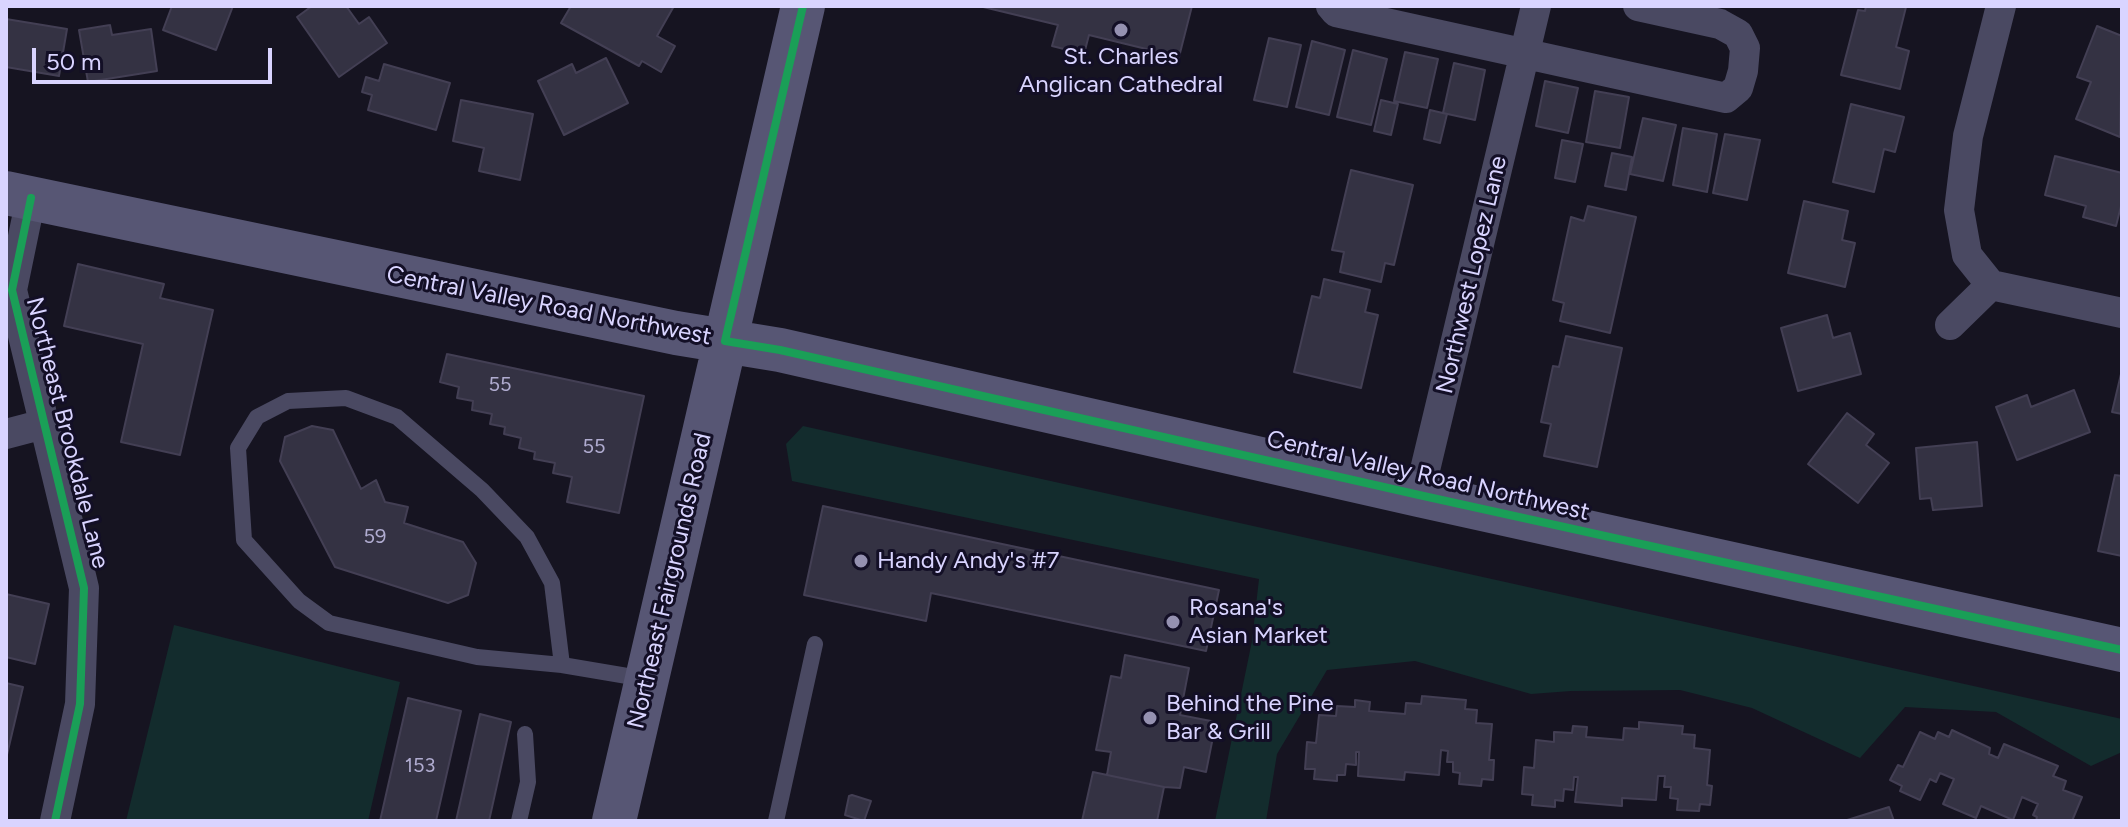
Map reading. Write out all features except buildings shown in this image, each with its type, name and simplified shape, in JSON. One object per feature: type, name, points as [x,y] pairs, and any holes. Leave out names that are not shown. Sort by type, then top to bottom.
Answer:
[{"type":"main road","name":"Northeast Fairgrounds Road","points":[[614,821],[803,6]]},
{"type":"main road","name":"Central Valley Road Northwest","points":[[18,196],[667,331],[780,350],[2122,650]]},
{"type":"street","points":[[1331,6],[1336,12],[1726,98],[1738,88],[1745,48],[1738,34],[1720,24],[1638,6]]},
{"type":"street","name":"Northwest Lopez Lane","points":[[1419,495],[1536,6]]},
{"type":"street","points":[[2001,6],[1968,136],[1959,210],[1967,255],[1991,285],[2122,313]]},
{"type":"street","name":"Northeast Brookdale Lane","points":[[18,196],[12,290],[84,588],[80,704],[55,821]]},
{"type":"street","points":[[1950,325],[1991,285]]},
{"type":"street","name":"Northeast Brookdale Lane","points":[[6,434],[44,424]]},
{"type":"lane","points":[[562,665],[552,583],[527,537],[482,490],[397,417],[346,398],[288,401],[257,417],[238,448],[244,540],[299,601],[329,623],[477,657],[562,665],[647,679]]},
{"type":"lane","points":[[776,821],[815,644]]},
{"type":"lane","points":[[519,821],[528,782],[525,734]]},
{"type":"green space","points":[[803,426],[2122,719],[2122,752],[2091,766],[1996,712],[1905,707],[1860,758],[1752,708],[1680,690],[1531,694],[1415,661],[1327,670],[1277,754],[1266,821],[1215,821],[1252,641],[1259,579],[792,481],[786,444]]},
{"type":"green space","points":[[174,625],[400,682],[368,821],[126,821]]},
{"type":"cycle path","points":[[803,6],[725,341],[780,350],[2122,650]]},
{"type":"cycle path","points":[[31,198],[12,290],[84,588],[80,704],[55,821]]},
{"type":"place","name":"St. Charles Anglican Cathedral","points":[[1121,30]]},
{"type":"place","name":"Handy Andy's #7","points":[[861,561]]},
{"type":"place","name":"Rosana's Asian Market","points":[[1173,622]]},
{"type":"place","name":"Behind the Pine Bar & Grill","points":[[1150,718]]}]
